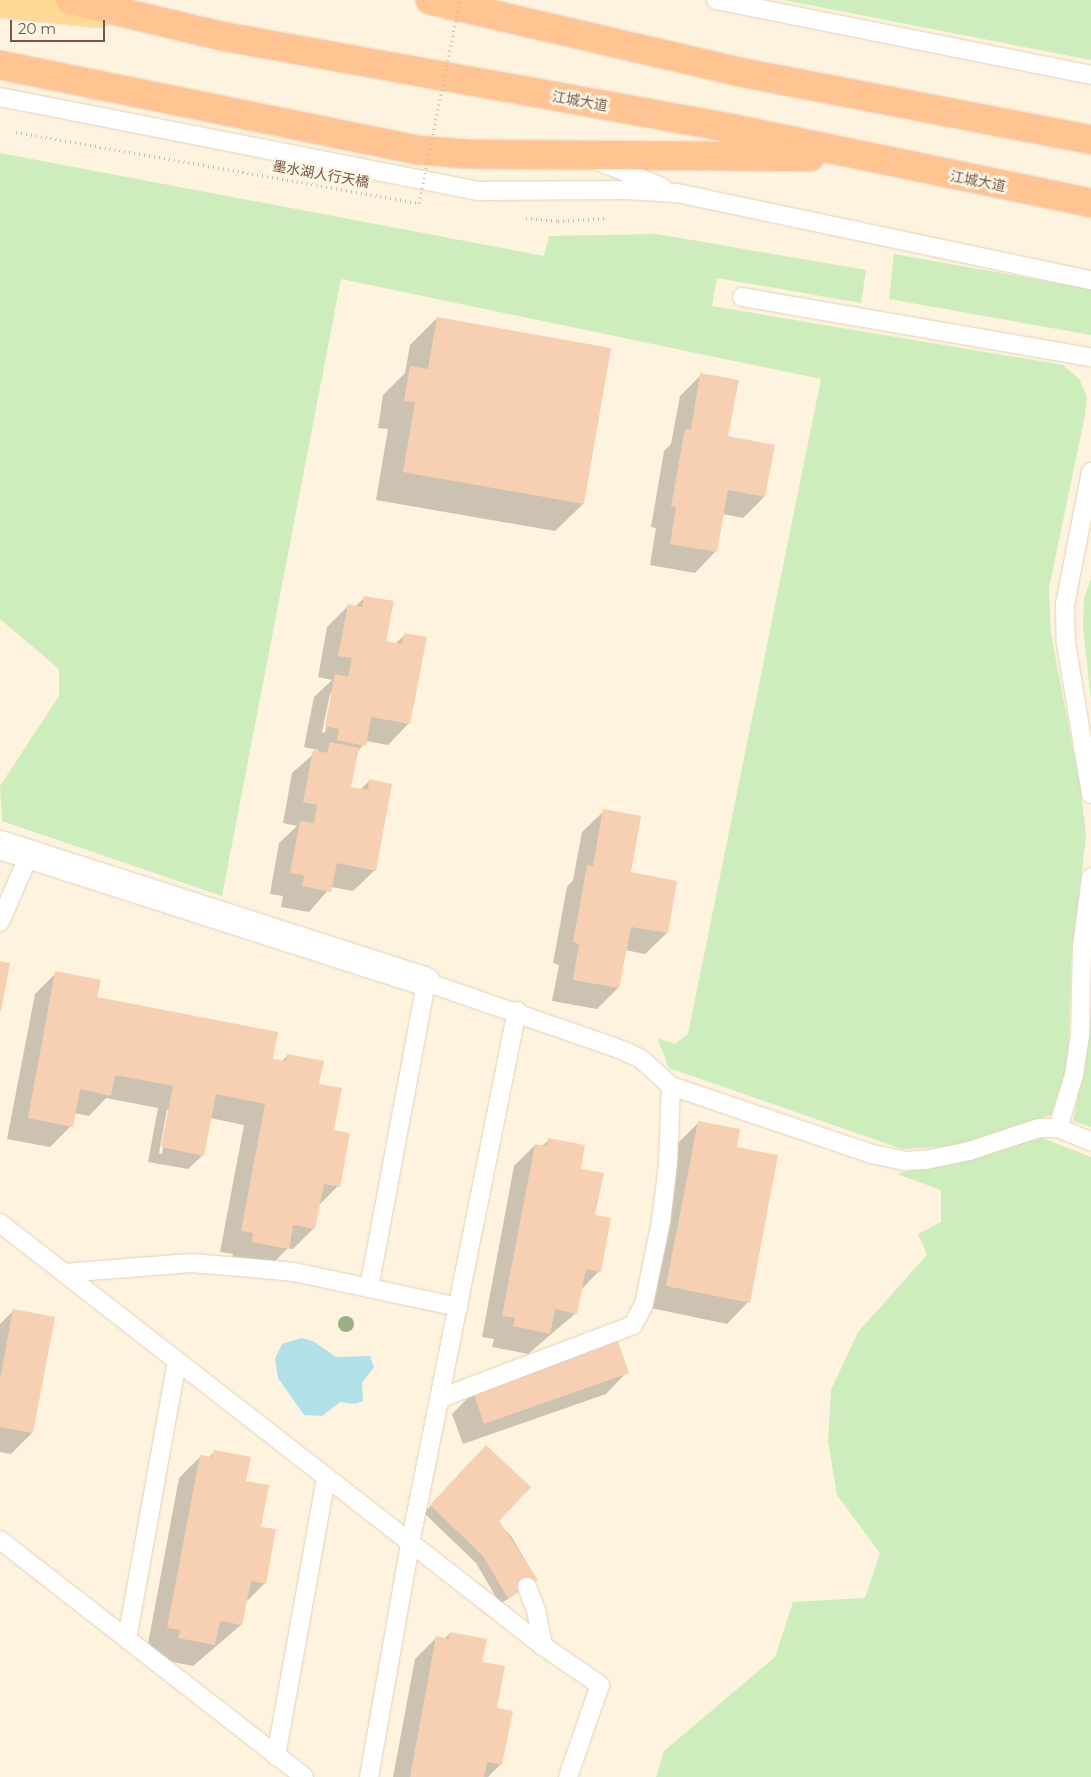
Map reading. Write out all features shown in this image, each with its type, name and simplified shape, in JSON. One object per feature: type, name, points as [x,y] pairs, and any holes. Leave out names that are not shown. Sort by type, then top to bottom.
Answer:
[{"type":"highway","name":"江城大道","points":[[70,0],[221,36],[725,127],[1091,202]]},
{"type":"highway","points":[[430,0],[734,71],[1091,140]]},
{"type":"highway","points":[[0,65],[417,150],[587,156],[720,158],[864,157]]},
{"type":"main road","points":[[0,3],[152,19]]},
{"type":"street","points":[[0,846],[426,982]]},
{"type":"lane","points":[[716,0],[1091,75]]},
{"type":"lane","points":[[0,97],[477,191],[626,190],[676,194],[1091,280]]},
{"type":"lane","points":[[587,156],[676,194]]},
{"type":"lane","points":[[742,297],[1091,358]]},
{"type":"lane","points":[[1091,472],[1085,534],[1065,604],[1066,643],[1091,794]]},
{"type":"lane","points":[[0,922],[29,854]]},
{"type":"lane","points":[[1058,1128],[1074,1075],[1080,1035],[1082,947],[1091,878]]},
{"type":"lane","points":[[369,1288],[426,982],[517,1011],[622,1050],[641,1059],[671,1086],[872,1154],[904,1161],[945,1157],[1039,1128],[1058,1128],[1091,1141]]},
{"type":"lane","points":[[369,1777],[410,1544],[441,1398],[517,1011]]},
{"type":"lane","points":[[441,1398],[633,1325],[644,1304],[661,1222],[668,1164],[671,1086]]},
{"type":"lane","points":[[0,1224],[410,1544],[543,1646],[600,1686],[568,1777]]},
{"type":"lane","points":[[64,1273],[191,1263],[294,1272],[458,1307]]},
{"type":"lane","points":[[127,1639],[177,1361]]},
{"type":"lane","points":[[276,1756],[326,1477]]},
{"type":"lane","points":[[0,1540],[304,1777]]},
{"type":"lane","points":[[527,1587],[536,1610],[543,1646]]},
{"type":"path","name":"墨水湖人行天橋","points":[[16,132],[419,203],[460,0]]},
{"type":"path","points":[[524,218],[558,221],[614,217]]},
{"type":"green space","points":[[783,0],[1091,0],[1091,60]]},
{"type":"green space","points":[[0,153],[544,256],[549,236],[657,234],[866,270],[861,303],[717,278],[712,306],[1063,365],[1079,379],[1087,396],[1085,415],[1049,588],[1051,634],[1081,791],[1086,836],[1071,964],[1068,1062],[1051,1115],[957,1146],[902,1149],[669,1068],[657,1038],[675,1044],[688,1034],[821,379],[341,279],[222,896],[2,821],[0,786],[59,696],[59,669],[0,619]]},
{"type":"green space","points":[[894,254],[1091,289],[1091,335],[889,299]]},
{"type":"green space","points":[[1091,579],[1091,700],[1083,628],[1084,598]]},
{"type":"green space","points":[[1091,1009],[1091,1127],[1073,1121],[1090,1033]]},
{"type":"green space","points":[[1042,1138],[1091,1157],[1091,1777],[656,1777],[664,1751],[775,1657],[793,1602],[865,1598],[880,1553],[837,1495],[828,1441],[831,1390],[858,1332],[927,1255],[918,1234],[941,1222],[941,1190],[897,1174]]},
{"type":"water","points":[[301,1338],[313,1341],[336,1357],[370,1356],[374,1367],[362,1383],[363,1401],[355,1404],[340,1402],[322,1416],[304,1415],[278,1378],[275,1359],[282,1344]]},
{"type":"building","points":[[437,317],[611,348],[584,504],[403,472],[415,402],[404,401],[410,366],[428,369]]},
{"type":"building","points":[[700,373],[739,380],[728,436],[775,445],[765,497],[728,490],[717,552],[670,544],[676,507],[671,506],[685,429],[691,429]]},
{"type":"building","points":[[364,596],[394,601],[386,641],[402,644],[404,633],[427,637],[410,724],[371,717],[366,746],[337,740],[339,729],[325,726],[335,674],[348,677],[352,658],[338,656],[348,604],[362,607]]},
{"type":"building","points":[[330,742],[359,748],[351,787],[368,790],[369,779],[392,784],[376,871],[337,863],[331,892],[302,886],[304,875],[290,873],[300,821],[314,823],[317,805],[303,802],[313,750],[327,753]]},
{"type":"building","points":[[603,809],[641,816],[631,872],[677,881],[668,933],[631,927],[619,988],[573,980],[579,944],[573,942],[587,865],[593,866]]},
{"type":"building","points":[[0,961],[10,963],[1,1011],[0,1011]]},
{"type":"building","points":[[55,971],[101,980],[97,997],[278,1032],[273,1059],[286,1061],[287,1054],[324,1061],[319,1084],[342,1088],[334,1130],[350,1133],[340,1187],[324,1184],[315,1229],[293,1225],[289,1249],[252,1242],[253,1233],[241,1231],[265,1104],[216,1094],[204,1156],[161,1147],[173,1086],[115,1075],[111,1096],[80,1089],[73,1127],[28,1118]]},
{"type":"building","points":[[698,1121],[740,1129],[737,1147],[778,1155],[750,1303],[666,1286]]},
{"type":"building","points":[[548,1138],[585,1145],[581,1169],[604,1173],[595,1215],[611,1218],[601,1272],[586,1269],[577,1314],[555,1309],[550,1334],[513,1326],[515,1318],[502,1316],[535,1144],[547,1146]]},
{"type":"building","points":[[13,1309],[55,1317],[33,1433],[0,1427],[0,1380]]},
{"type":"building","points":[[618,1341],[629,1373],[484,1424],[473,1392]]},
{"type":"building","points":[[486,1445],[531,1487],[499,1521],[538,1580],[508,1598],[483,1556],[430,1505]]},
{"type":"building","points":[[214,1450],[251,1457],[246,1481],[269,1485],[261,1527],[276,1529],[266,1584],[251,1581],[242,1625],[220,1621],[215,1645],[178,1638],[180,1630],[167,1628],[200,1455],[212,1457]]},
{"type":"building","points":[[450,1632],[487,1639],[482,1662],[505,1666],[497,1708],[513,1711],[502,1765],[487,1762],[484,1777],[410,1777],[436,1636],[449,1639]]}]
